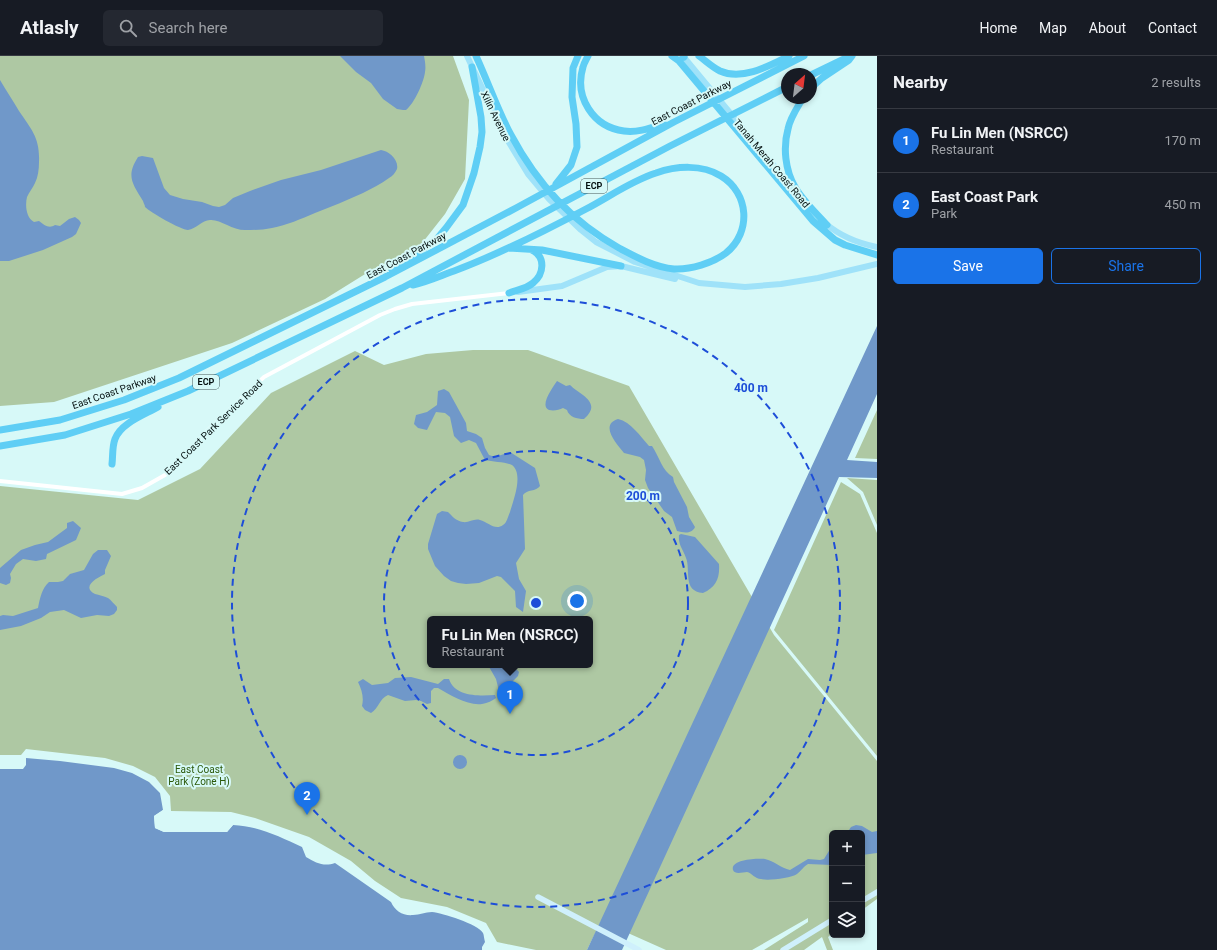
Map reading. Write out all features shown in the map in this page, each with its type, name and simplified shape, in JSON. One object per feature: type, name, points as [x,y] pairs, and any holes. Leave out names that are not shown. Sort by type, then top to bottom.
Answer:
[{"type":"highway","points":[[402,288],[420,284],[508,248],[583,210],[634,182],[670,169],[698,168],[711,171],[730,182],[738,193],[743,205],[744,219],[741,232],[735,243],[726,253],[716,259],[704,264],[675,269],[661,267],[646,262],[584,228],[553,197],[530,172],[510,133],[476,56]]},
{"type":"highway","points":[[551,188],[571,165],[577,147],[577,130],[572,97],[573,68],[578,56]]},
{"type":"highway","points":[[588,56],[583,66],[581,89],[587,108],[594,117],[612,128],[623,131],[633,131],[674,122]]},
{"type":"highway","points":[[672,56],[703,85],[813,222],[845,246],[877,255]]},
{"type":"highway","points":[[699,56],[720,71],[737,74],[751,72],[789,56]]},
{"type":"highway","name":"East Coast Parkway","points":[[0,430],[60,420],[124,400],[180,378],[385,277],[674,122],[804,56]]},
{"type":"highway","points":[[817,72],[851,56]]},
{"type":"highway","points":[[817,83],[849,60],[851,56]]},
{"type":"highway","points":[[385,277],[399,265],[436,240],[463,205],[474,173],[482,132],[481,117],[472,67]]},
{"type":"highway","name":"ECP","points":[[0,446],[65,435],[131,414],[188,391],[402,288],[670,146],[781,90]]},
{"type":"highway","points":[[799,104],[788,128],[786,160],[790,176],[795,187],[827,225]]},
{"type":"highway","points":[[508,248],[527,248],[560,253],[621,266]]},
{"type":"highway","points":[[509,293],[529,286],[536,280],[541,271],[542,262],[540,255],[527,248]]},
{"type":"highway","points":[[112,464],[115,438],[124,426],[188,391]]},
{"type":"main road","name":"Xilin Avenue","points":[[467,56],[505,136],[518,159],[530,172]]},
{"type":"main road","points":[[683,56],[703,85]]},
{"type":"main road","name":"Tanah Merah Coast Road","points":[[741,131],[811,210],[827,225],[840,235],[877,247]]},
{"type":"main road","points":[[584,228],[596,242],[635,262],[698,283]]},
{"type":"main road","points":[[509,293],[562,286],[607,268],[621,266],[665,278],[698,283],[745,287],[781,284],[818,278],[877,264]]},
{"type":"street","name":"East Coast Park Service Road","points":[[0,481],[122,494],[142,488],[165,475],[174,467],[204,434],[264,377],[380,315],[408,305],[509,293]]},
{"type":"street","points":[[865,899],[877,892]]},
{"type":"street","points":[[538,897],[639,950]]},
{"type":"street","points":[[783,950],[829,922]]},
{"type":"green space","points":[[0,56],[453,56],[469,100],[465,179],[445,214],[419,247],[370,271],[325,299],[232,343],[54,402],[0,406]]},
{"type":"green space","name":"East Coast Park (Zone H)","points":[[473,350],[528,350],[629,386],[774,635],[877,761],[877,899],[865,908],[865,830],[829,830],[828,937],[833,950],[827,950],[822,937],[804,950],[764,950],[808,922],[808,918],[752,950],[666,950],[601,921],[587,950],[536,950],[497,942],[486,923],[447,907],[401,898],[375,881],[351,861],[309,837],[255,818],[231,812],[171,811],[170,796],[155,777],[133,766],[105,758],[26,749],[21,755],[0,755],[0,486],[138,500],[200,469],[271,393],[355,351],[384,365],[426,354]]},
{"type":"green space","points":[[877,410],[877,459],[855,458]]},
{"type":"green space","points":[[847,478],[877,480],[877,525],[863,492]]},
{"type":"green space","points":[[841,482],[860,494],[877,533],[877,756],[774,630]]},
{"type":"water","points":[[340,56],[424,56],[425,70],[423,81],[409,107],[406,110],[397,109],[383,99],[371,83],[356,72]]},
{"type":"water","points":[[0,80],[37,140],[39,154],[38,176],[26,200],[29,218],[34,222],[39,221],[49,227],[55,225],[60,226],[69,219],[75,217],[81,223],[76,234],[72,237],[43,250],[9,261],[0,261]]},
{"type":"water","points":[[381,150],[390,154],[395,159],[397,169],[394,174],[380,184],[363,193],[289,224],[265,229],[240,230],[214,220],[204,221],[188,230],[179,227],[145,207],[133,184],[131,175],[132,169],[138,157],[142,156],[153,158],[164,188],[170,195],[219,207],[225,205],[233,198],[281,180],[321,170]]},
{"type":"water","points":[[877,326],[877,394],[847,460],[877,462],[877,478],[839,477],[622,950],[587,950]]},
{"type":"water","points":[[557,381],[566,386],[570,385],[591,403],[589,413],[584,419],[574,417],[563,408],[558,410],[549,410],[546,408],[545,405],[548,396]]},
{"type":"water","points":[[444,389],[449,392],[466,423],[467,431],[482,438],[489,455],[495,457],[510,452],[535,468],[540,486],[523,495],[525,549],[516,563],[519,579],[526,591],[523,612],[516,607],[515,591],[501,577],[497,576],[479,583],[466,584],[451,581],[435,566],[428,549],[428,544],[437,514],[442,511],[448,512],[456,519],[463,522],[478,520],[494,527],[500,527],[507,519],[517,488],[517,475],[512,465],[485,460],[476,443],[469,440],[461,443],[454,436],[450,417],[445,413],[436,412],[427,430],[418,428],[414,424],[416,415],[427,412],[437,405],[438,391]]},
{"type":"water","points":[[618,419],[631,426],[649,446],[652,446],[663,467],[673,477],[674,482],[687,507],[689,517],[695,527],[692,531],[677,531],[672,517],[664,511],[648,488],[645,480],[646,470],[644,460],[640,457],[624,453],[614,440],[611,435],[610,426]]},
{"type":"water","points":[[73,521],[81,528],[76,540],[47,554],[46,559],[36,561],[23,559],[16,564],[10,574],[10,583],[6,585],[0,583],[0,568],[21,550],[48,542],[67,528],[67,523]]},
{"type":"water","points":[[681,534],[695,537],[719,564],[719,574],[716,582],[711,588],[703,593],[692,588],[688,579],[686,558],[679,542],[679,535]]},
{"type":"water","points":[[98,550],[107,550],[111,556],[105,570],[105,574],[92,582],[89,588],[95,594],[108,598],[117,607],[114,614],[109,616],[97,615],[81,618],[64,610],[50,612],[41,618],[21,626],[0,630],[0,616],[13,616],[38,608],[43,590],[49,582],[63,581],[70,574],[84,570],[93,554]]},
{"type":"water","points":[[490,668],[514,668],[519,672],[518,676],[504,690],[499,691],[496,679]]},
{"type":"water","points":[[411,677],[438,684],[444,679],[449,679],[456,689],[462,692],[475,695],[495,695],[496,698],[484,704],[477,704],[459,699],[438,688],[434,688],[431,691],[431,703],[427,704],[416,700],[405,701],[388,695],[371,713],[365,710],[362,706],[363,700],[361,688],[358,682],[363,679],[372,685],[388,683],[395,678]]},
{"type":"water","points":[[457,755],[463,755],[467,759],[467,765],[463,769],[457,769],[453,765],[453,759]]},
{"type":"water","points":[[26,758],[114,768],[132,773],[149,782],[160,793],[163,810],[154,816],[155,828],[164,832],[227,832],[233,825],[251,827],[269,833],[302,847],[306,857],[313,861],[327,865],[335,863],[391,902],[397,910],[403,914],[418,915],[432,912],[451,917],[474,926],[483,934],[485,942],[482,950],[0,950],[0,769],[23,769],[26,765]]},
{"type":"water","points":[[856,825],[862,826],[872,832],[877,831],[877,853],[865,855],[865,830],[849,830],[851,827]]},
{"type":"water","points":[[829,851],[829,865],[808,864],[797,874],[790,877],[774,879],[759,879],[747,872],[737,873],[733,870],[733,866],[740,861],[751,859],[765,859],[790,870],[808,859],[824,859]]},
{"type":"pier","points":[[165,810],[164,812],[156,817],[157,827],[165,830],[226,830],[233,823],[233,825],[227,832],[164,832],[155,828],[154,816]]},
{"type":"place","name":"Fu Lin Men (NSRCC)","points":[[510,714]]},
{"type":"place","name":"East Coast Park","points":[[307,815]]}]
